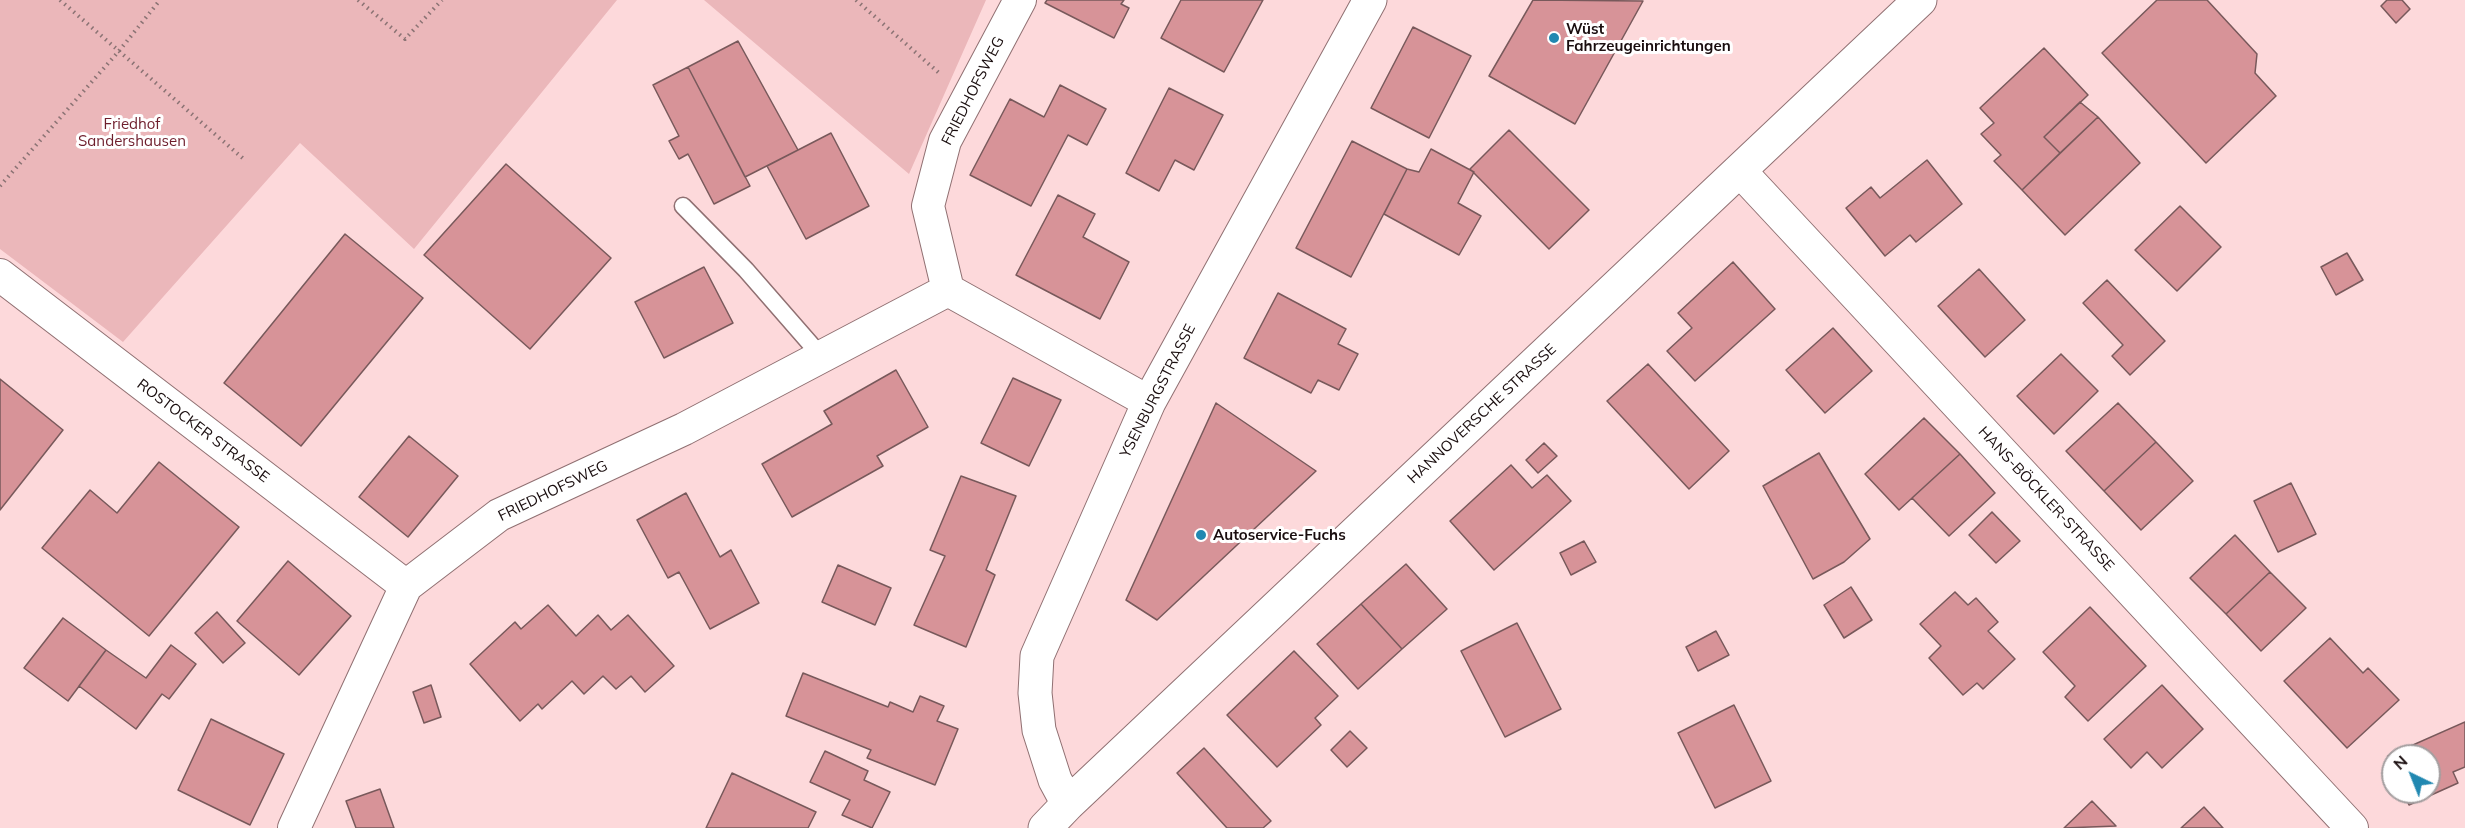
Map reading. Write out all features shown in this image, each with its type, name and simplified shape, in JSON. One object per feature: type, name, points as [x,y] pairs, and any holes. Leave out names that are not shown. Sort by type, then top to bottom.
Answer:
[{"type":"main road","name":"YSENBURGSTRASSE","points":[[1068,804],[1055,780],[1040,730],[1035,693],[1037,656],[1149,402],[1370,0]]},
{"type":"main road","name":"HANNOVERSCHE STRASSE","points":[[1045,828],[1920,0]]},
{"type":"street","name":"FRIEDHOFSWEG","points":[[294,828],[406,586],[499,515],[684,429],[948,290],[928,206],[945,141],[1020,0]]},
{"type":"street","name":"HANS-BÖCKLER-STRASSE","points":[[1740,171],[2352,828]]},
{"type":"street","name":"ROSTOCKER STRASSE","points":[[0,275],[406,586]]},
{"type":"street","points":[[948,290],[1149,402]]},
{"type":"lane","points":[[682,206],[746,270],[820,356]]},
{"type":"path","points":[[60,0],[246,161]]},
{"type":"path","points":[[0,186],[119,51],[160,0]]},
{"type":"path","points":[[358,0],[405,39],[442,0]]},
{"type":"path","points":[[856,0],[968,98]]},
{"type":"green space","name":"Friedhof Sandershausen","points":[[0,0],[617,0],[414,249],[300,143],[123,342],[0,249]]},
{"type":"green space","points":[[704,0],[986,0],[909,174]]},
{"type":"building","points":[[1047,0],[1124,0],[1121,4],[1129,8],[1114,38],[1045,3]]},
{"type":"building","points":[[1181,0],[1263,0],[1224,72],[1161,38]]},
{"type":"building","points":[[1533,0],[1643,1],[1575,124],[1489,76]]},
{"type":"building","points":[[2157,0],[2207,0],[2257,54],[2255,73],[2276,96],[2206,163],[2102,53]]},
{"type":"building","points":[[2387,0],[2402,0],[2410,9],[2396,23],[2381,6]]},
{"type":"building","points":[[1413,27],[1471,56],[1429,138],[1371,108]]},
{"type":"building","points":[[738,41],[798,150],[745,177],[688,67]]},
{"type":"building","points":[[2044,48],[2088,95],[2044,137],[2060,153],[2022,190],[1994,161],[2001,155],[1981,134],[1994,123],[1980,108]]},
{"type":"building","points":[[688,67],[750,186],[714,204],[688,154],[679,159],[669,141],[679,136],[653,85]]},
{"type":"building","points":[[1060,85],[1106,109],[1087,145],[1068,135],[1031,206],[970,175],[1010,99],[1044,117]]},
{"type":"building","points":[[1169,88],[1223,115],[1194,170],[1175,160],[1159,191],[1126,173]]},
{"type":"building","points":[[2080,102],[2098,117],[2060,153],[2044,137]]},
{"type":"building","points":[[2098,117],[2140,163],[2065,235],[2022,190]]},
{"type":"building","points":[[1509,130],[1589,210],[1549,249],[1470,169]]},
{"type":"building","points":[[831,133],[869,206],[806,239],[767,166]]},
{"type":"building","points":[[1352,141],[1407,169],[1351,277],[1296,248]]},
{"type":"building","points":[[1431,149],[1474,172],[1458,203],[1481,216],[1459,255],[1384,214],[1407,169],[1419,172]]},
{"type":"building","points":[[1927,160],[1962,204],[1916,242],[1910,235],[1885,256],[1846,208],[1871,187],[1880,198]]},
{"type":"building","points":[[506,164],[611,258],[530,349],[424,255]]},
{"type":"building","points":[[1058,195],[1095,214],[1083,237],[1129,262],[1100,319],[1016,275]]},
{"type":"building","points":[[2180,206],[2221,247],[2177,291],[2135,250]]},
{"type":"building","points":[[345,234],[423,298],[301,446],[224,383]]},
{"type":"building","points":[[2347,253],[2363,280],[2336,295],[2321,267]]},
{"type":"building","points":[[1733,262],[1775,309],[1695,381],[1667,351],[1692,328],[1678,313]]},
{"type":"building","points":[[704,267],[733,323],[664,358],[635,302]]},
{"type":"building","points":[[1979,269],[2025,320],[1985,357],[1938,306]]},
{"type":"building","points":[[2107,280],[2165,341],[2130,375],[2112,356],[2123,345],[2083,303]]},
{"type":"building","points":[[1278,293],[1346,329],[1338,344],[1358,354],[1339,390],[1318,380],[1311,393],[1244,358]]},
{"type":"building","points":[[1833,328],[1872,371],[1825,413],[1786,370]]},
{"type":"building","points":[[2061,354],[2098,391],[2054,434],[2017,396]]},
{"type":"building","points":[[1648,364],[1729,451],[1689,489],[1607,401]]},
{"type":"building","points":[[896,370],[928,427],[877,456],[883,466],[792,517],[762,464],[832,424],[824,411]]},
{"type":"building","points":[[1013,378],[1061,400],[1029,466],[981,443]]},
{"type":"building","points":[[0,379],[63,430],[0,510]]},
{"type":"building","name":"Autoservice-Fuchs","points":[[1216,403],[1316,471],[1157,620],[1126,600]]},
{"type":"building","points":[[2118,403],[2156,442],[2104,491],[2066,451]]},
{"type":"building","points":[[1924,418],[1960,454],[1899,510],[1865,474]]},
{"type":"building","points":[[409,436],[458,476],[408,537],[359,497]]},
{"type":"building","points":[[2156,442],[2193,481],[2141,530],[2104,491]]},
{"type":"building","points":[[1544,443],[1557,456],[1538,473],[1526,460]]},
{"type":"building","points":[[1819,453],[1870,539],[1844,562],[1813,579],[1763,486]]},
{"type":"building","points":[[1960,454],[1995,493],[1949,536],[1912,498]]},
{"type":"building","points":[[159,462],[239,527],[149,636],[42,548],[90,490],[117,513]]},
{"type":"building","points":[[1511,465],[1532,488],[1547,475],[1571,501],[1494,570],[1450,521]]},
{"type":"building","points":[[961,476],[1016,496],[986,570],[995,575],[966,647],[914,625],[945,556],[930,550]]},
{"type":"building","points":[[2291,483],[2316,534],[2278,552],[2254,501]]},
{"type":"building","points":[[686,493],[720,557],[731,550],[759,603],[710,629],[679,572],[668,578],[637,520]]},
{"type":"building","points":[[1992,512],[2020,541],[1996,563],[1969,535]]},
{"type":"building","points":[[2235,535],[2270,572],[2226,614],[2190,578]]},
{"type":"building","points":[[1584,541],[1596,562],[1571,575],[1560,553]]},
{"type":"building","points":[[288,561],[351,616],[299,675],[237,621]]},
{"type":"building","points":[[1406,564],[1447,609],[1402,649],[1361,604]]},
{"type":"building","points":[[838,565],[891,588],[875,625],[822,602]]},
{"type":"building","points":[[2270,572],[2306,608],[2261,651],[2226,614]]},
{"type":"building","points":[[1851,587],[1872,620],[1844,638],[1824,605]]},
{"type":"building","points":[[1955,592],[1968,605],[1976,598],[1998,622],[1988,631],[2015,659],[1983,689],[1977,683],[1963,695],[1929,658],[1941,646],[1920,624]]},
{"type":"building","points":[[1361,604],[1402,649],[1358,689],[1317,644]]},
{"type":"building","points":[[548,605],[576,636],[598,615],[611,630],[628,615],[674,666],[645,692],[631,676],[616,689],[603,676],[584,694],[572,681],[542,709],[538,704],[520,721],[470,664],[515,622],[521,629]]},
{"type":"building","points":[[2090,607],[2146,666],[2088,721],[2065,697],[2075,686],[2043,652]]},
{"type":"building","points":[[217,612],[245,643],[223,663],[195,633]]},
{"type":"building","points":[[63,618],[106,650],[68,701],[24,668]]},
{"type":"building","points":[[1517,623],[1561,709],[1505,737],[1461,651]]},
{"type":"building","points":[[1716,631],[1729,655],[1698,671],[1686,647]]},
{"type":"building","points":[[2330,638],[2363,673],[2368,668],[2399,700],[2347,748],[2284,681]]},
{"type":"building","points":[[171,645],[196,664],[169,699],[162,694],[136,729],[79,686],[106,650],[146,678]]},
{"type":"building","points":[[1294,651],[1338,696],[1315,718],[1321,725],[1277,767],[1227,715]]},
{"type":"building","points":[[803,673],[888,707],[890,702],[913,712],[920,696],[944,706],[937,721],[958,729],[935,785],[867,758],[871,750],[786,716]]},
{"type":"building","points":[[431,685],[441,717],[424,723],[413,692]]},
{"type":"building","points":[[2162,685],[2203,729],[2162,768],[2147,752],[2131,768],[2104,739]]},
{"type":"building","points":[[1734,705],[1771,781],[1715,808],[1678,733]]},
{"type":"building","points":[[211,719],[284,754],[250,825],[178,790]]},
{"type":"building","points":[[2465,722],[2465,767],[2453,772],[2458,783],[2441,791],[2441,744],[2415,744]]},
{"type":"building","points":[[1350,731],[1367,748],[1347,767],[1331,750]]},
{"type":"building","points":[[1204,748],[1271,821],[1263,828],[1227,828],[1177,773]]},
{"type":"building","points":[[825,751],[868,771],[864,780],[890,792],[872,828],[842,815],[850,800],[810,782]]},
{"type":"building","points":[[732,773],[816,812],[808,828],[706,828]]},
{"type":"building","points":[[380,789],[394,828],[356,828],[346,801]]},
{"type":"building","points":[[2092,801],[2116,826],[2064,828]]},
{"type":"building","points":[[2204,807],[2223,828],[2181,828]]},
{"type":"place","name":"Wüst Fahrzeugeinrichtungen","points":[[1554,38]]},
{"type":"place","name":"Autoservice-Fuchs","points":[[1201,535]]}]
